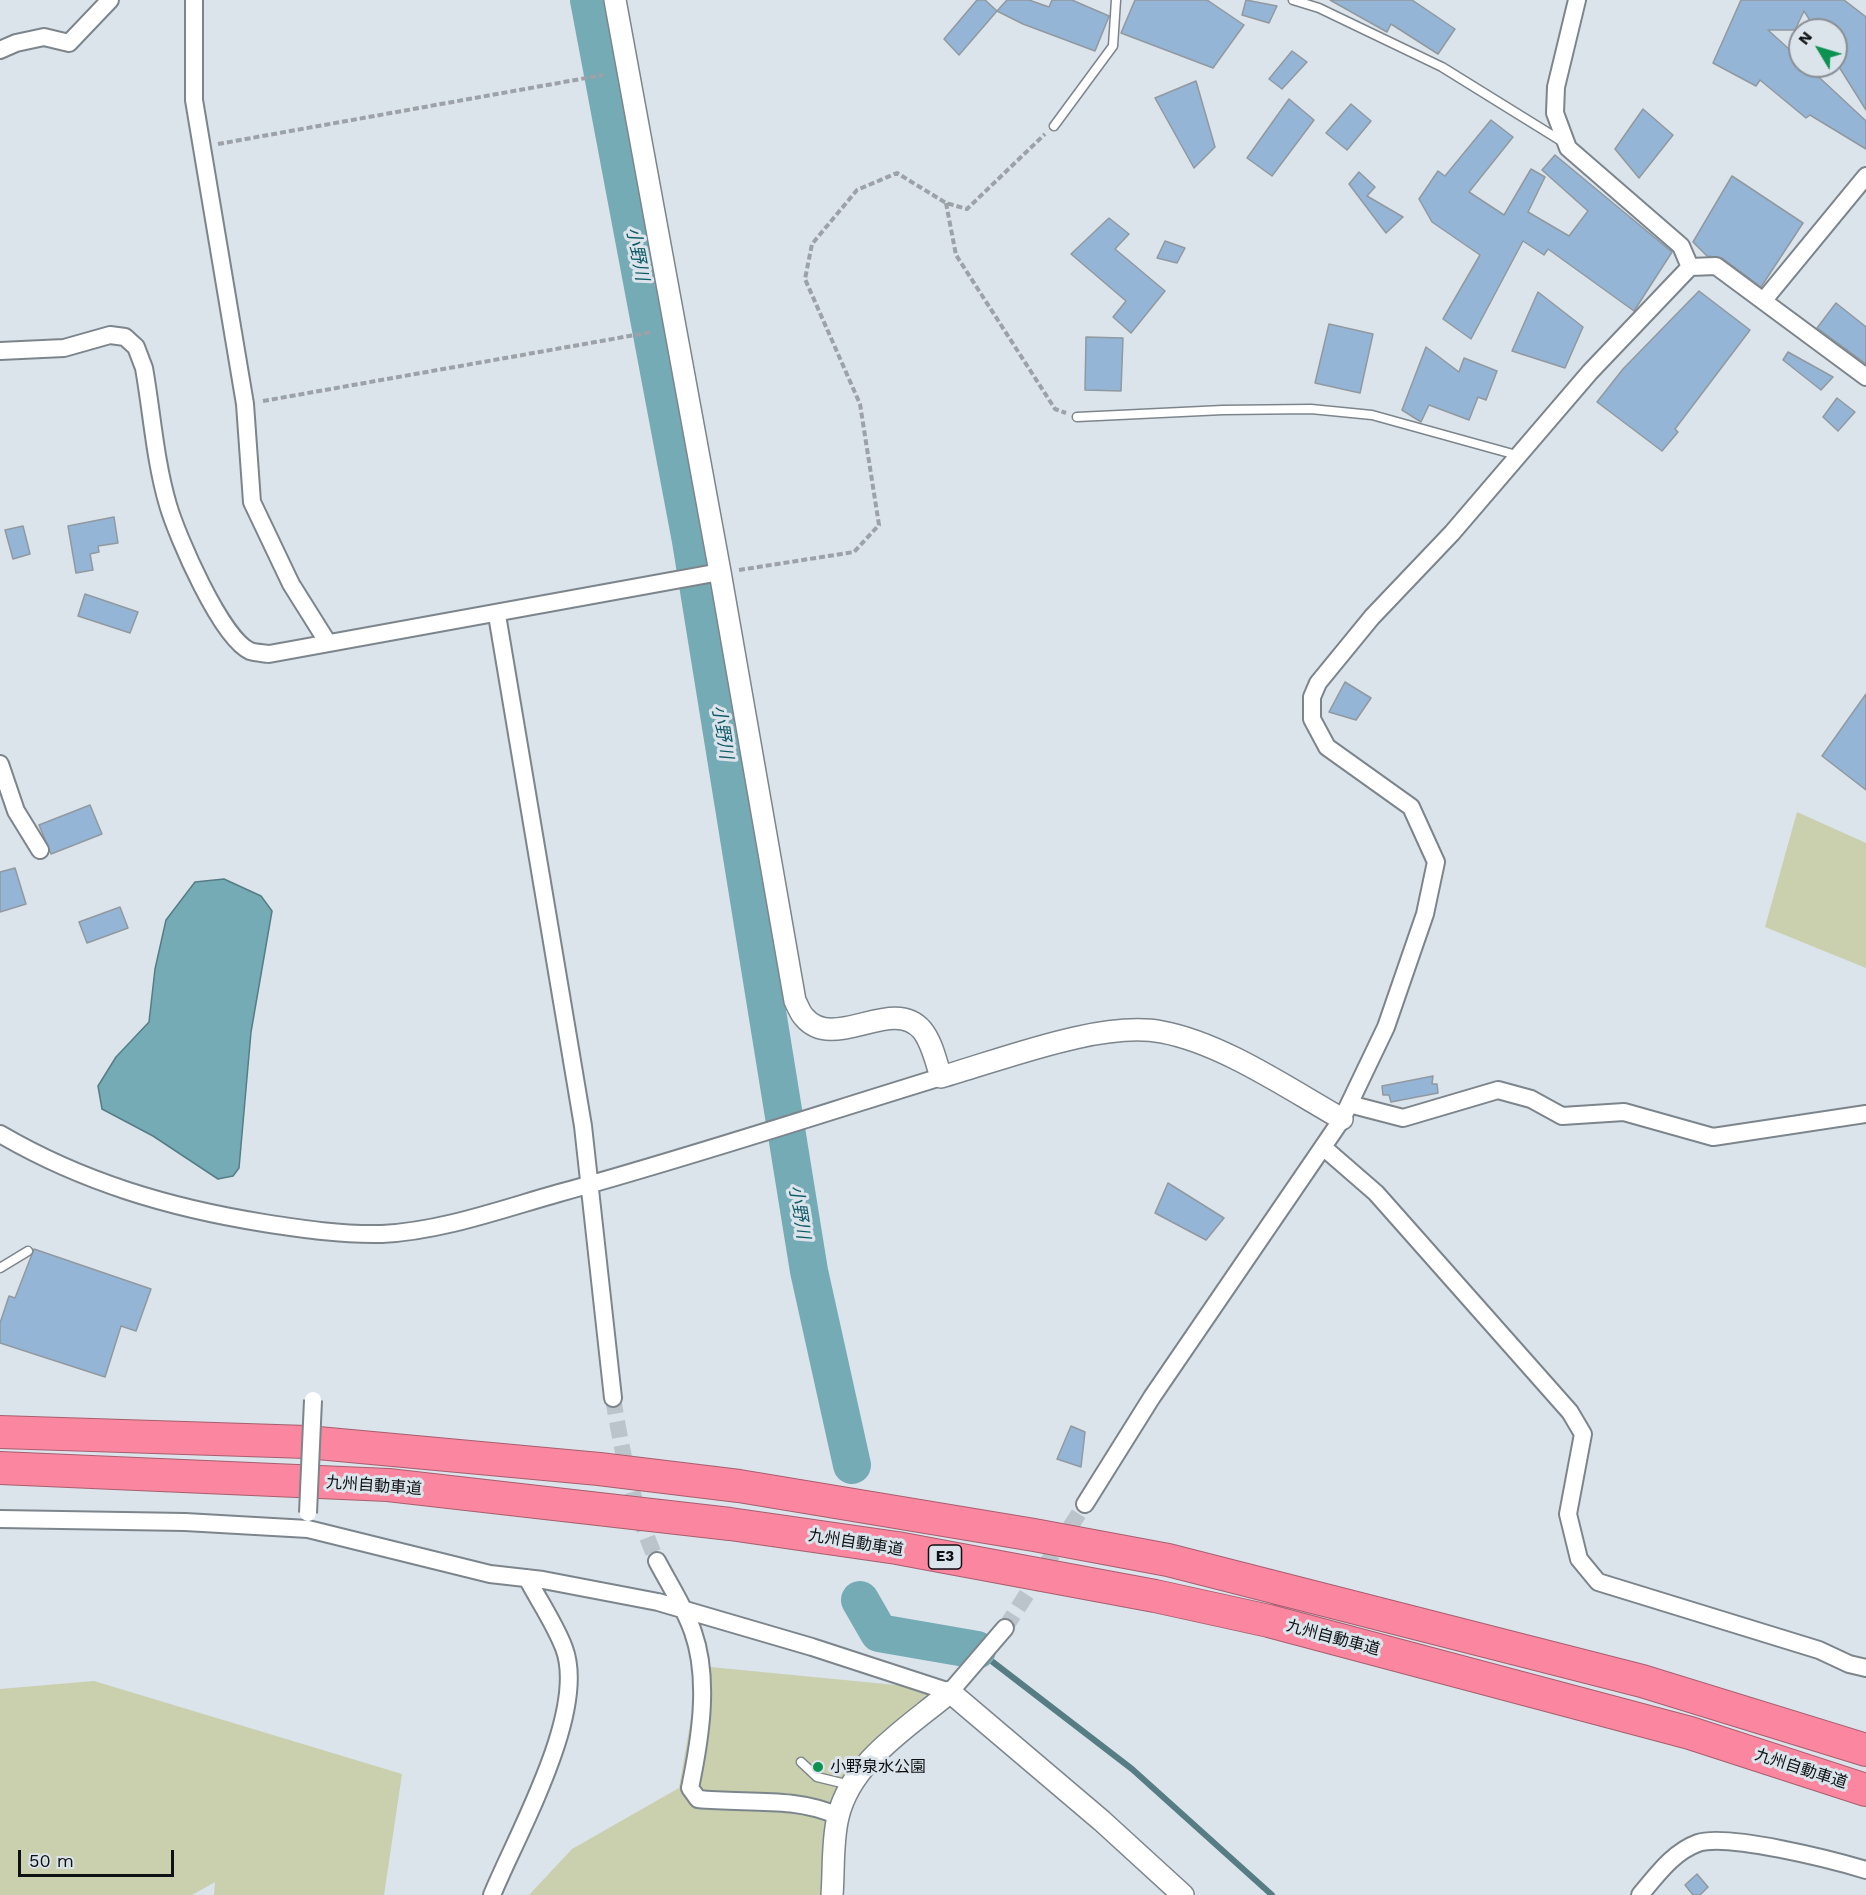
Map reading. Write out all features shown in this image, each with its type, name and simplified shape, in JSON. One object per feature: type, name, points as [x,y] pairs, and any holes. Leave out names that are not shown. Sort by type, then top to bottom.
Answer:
[{"type":"highway","name":"九州自動車道","points":[[0,1432],[307,1442],[599,1469],[739,1486],[1034,1535],[1168,1560],[1642,1681],[1866,1750]]},
{"type":"highway","name":"九州自動車道","points":[[0,1467],[388,1485],[730,1524],[897,1548],[1155,1596],[1269,1621],[1690,1733],[1866,1790]]},
{"type":"street","points":[[0,50],[16,43],[44,37],[65,44],[69,43],[110,0]]},
{"type":"street","points":[[194,0],[194,100],[245,404],[252,502],[291,584],[328,644]]},
{"type":"street","points":[[615,0],[714,574],[795,1001],[805,1018],[819,1027],[833,1029],[894,1018],[911,1022],[921,1029],[928,1041],[941,1077]]},
{"type":"street","points":[[1576,0],[1556,87],[1555,113],[1566,144],[1681,246],[1690,267]]},
{"type":"street","points":[[1764,300],[1866,176]]},
{"type":"street","points":[[1085,1504],[1152,1396],[1345,1112],[1386,1027],[1425,914],[1436,862],[1411,807],[1327,747],[1312,718],[1312,697],[1318,683],[1372,617],[1452,533],[1590,372],[1690,267],[1716,266],[1866,377]]},
{"type":"street","points":[[0,351],[64,348],[110,335],[125,337],[136,347],[144,368],[168,506],[208,598],[223,624],[237,641],[250,651],[269,654],[714,574]]},
{"type":"street","points":[[496,615],[583,1126],[613,1398]]},
{"type":"street","points":[[0,764],[16,811],[40,850]]},
{"type":"street","points":[[0,1134],[34,1154],[89,1179],[151,1200],[236,1219],[315,1231],[383,1234],[452,1223],[590,1185],[941,1077],[1099,1032],[1162,1032],[1229,1055],[1345,1112],[1403,1118],[1498,1090],[1531,1099],[1562,1116],[1624,1112],[1713,1137],[1866,1114]]},
{"type":"street","points":[[1323,1147],[1376,1193],[1570,1412],[1583,1434],[1582,1450],[1572,1483],[1568,1514],[1579,1559],[1598,1582],[1819,1650],[1849,1664],[1866,1668]]},
{"type":"street","points":[[308,1521],[313,1400]]},
{"type":"street","points":[[0,1519],[184,1522],[308,1521],[433,1561],[490,1574],[527,1578],[682,1609],[812,1647],[950,1692],[1102,1821],[1183,1895]]},
{"type":"street","points":[[657,1561],[693,1632],[703,1705],[690,1788],[698,1799],[797,1803],[838,1816]]},
{"type":"street","points":[[492,1895],[561,1736],[570,1695],[565,1649],[527,1578]]},
{"type":"street","points":[[832,1895],[838,1816],[851,1785],[866,1764],[950,1692],[1005,1628]]},
{"type":"street","points":[[1640,1895],[1669,1860],[1697,1843],[1715,1840],[1753,1845],[1866,1870]]},
{"type":"lane","points":[[1054,126],[1113,46],[1116,0]]},
{"type":"lane","points":[[1293,0],[1319,8],[1442,67],[1566,144]]},
{"type":"lane","points":[[1077,417],[1223,410],[1311,409],[1372,415],[1520,456]]},
{"type":"lane","points":[[0,1268],[28,1251]]},
{"type":"lane","points":[[801,1762],[817,1777],[851,1785]]},
{"type":"path","points":[[202,147],[603,75]]},
{"type":"path","points":[[714,574],[854,552],[879,525],[860,404],[805,279],[812,244],[857,190],[897,173],[946,203],[967,209],[1054,126]]},
{"type":"path","points":[[946,203],[956,255],[1055,409],[1077,417]]},
{"type":"path","points":[[245,404],[652,332]]},
{"type":"green space","points":[[1797,812],[1866,843],[1866,968],[1765,927]]},
{"type":"green space","points":[[700,1666],[937,1689],[852,1764],[825,1836],[821,1895],[529,1895],[572,1849],[679,1788]]},
{"type":"green space","points":[[94,1681],[402,1774],[384,1895],[214,1895],[215,1882],[192,1895],[0,1895],[0,1689]]},
{"type":"water","points":[[224,879],[261,896],[272,911],[251,1032],[239,1168],[233,1176],[218,1179],[153,1136],[102,1109],[98,1086],[116,1057],[149,1022],[155,969],[166,920],[195,882]]},
{"type":"building","points":[[977,0],[985,0],[997,11],[959,55],[944,39]]},
{"type":"building","points":[[1007,0],[1029,0],[1049,7],[1052,0],[1072,0],[1109,16],[1095,51],[1023,24],[997,11]]},
{"type":"building","points":[[1135,0],[1207,0],[1244,25],[1213,68],[1121,33]]},
{"type":"building","points":[[1246,0],[1277,6],[1269,23],[1242,15]]},
{"type":"building","points":[[1330,0],[1412,0],[1455,29],[1438,54],[1391,24],[1387,32]]},
{"type":"building","points":[[1741,0],[1844,0],[1866,17],[1866,110],[1846,78],[1848,78],[1848,18],[1808,18],[1804,11],[1801,18],[1788,18],[1788,30],[1768,30],[1788,48],[1788,78],[1820,78],[1866,121],[1866,149],[1810,115],[1806,118],[1760,80],[1756,86],[1713,63]]},
{"type":"building","points":[[1292,51],[1307,62],[1282,89],[1269,79]]},
{"type":"building","points":[[1196,81],[1215,147],[1194,168],[1155,98]]},
{"type":"building","points":[[1289,99],[1314,120],[1272,176],[1247,158]]},
{"type":"building","points":[[1351,104],[1371,121],[1347,150],[1326,133]]},
{"type":"building","points":[[1643,109],[1673,135],[1639,178],[1615,149]]},
{"type":"building","points":[[1491,120],[1513,137],[1469,192],[1504,215],[1531,169],[1545,177],[1528,212],[1569,236],[1588,211],[1542,170],[1555,155],[1672,252],[1634,311],[1548,249],[1544,255],[1523,241],[1471,339],[1443,319],[1480,255],[1432,222],[1419,199],[1438,171],[1445,176]]},
{"type":"building","points":[[1359,172],[1375,187],[1367,196],[1403,217],[1386,233],[1349,184]]},
{"type":"building","points":[[1732,176],[1803,223],[1761,287],[1722,258],[1707,256],[1693,242]]},
{"type":"building","points":[[1109,218],[1129,234],[1115,249],[1165,291],[1131,333],[1113,317],[1126,301],[1071,254]]},
{"type":"building","points":[[1165,241],[1185,248],[1177,263],[1157,258]]},
{"type":"building","points":[[1699,291],[1750,330],[1675,429],[1678,432],[1662,451],[1597,402],[1623,369]]},
{"type":"building","points":[[1538,292],[1583,327],[1565,368],[1512,351]]},
{"type":"building","points":[[1836,303],[1866,327],[1866,364],[1817,328]]},
{"type":"building","points":[[1329,324],[1373,334],[1360,393],[1315,383]]},
{"type":"building","points":[[1086,337],[1123,338],[1121,391],[1085,390]]},
{"type":"building","points":[[1426,347],[1459,372],[1464,358],[1497,371],[1486,400],[1478,397],[1469,420],[1429,405],[1421,422],[1402,410]]},
{"type":"building","points":[[1788,352],[1833,377],[1821,390],[1783,360]]},
{"type":"building","points":[[1837,398],[1855,412],[1838,431],[1823,417]]},
{"type":"building","points":[[114,517],[118,543],[98,546],[99,552],[90,554],[93,570],[76,573],[68,526]]},
{"type":"building","points":[[23,526],[30,554],[13,559],[5,530]]},
{"type":"building","points":[[85,594],[138,612],[130,633],[78,616]]},
{"type":"building","points":[[1345,682],[1371,698],[1356,720],[1329,712]]},
{"type":"building","points":[[1866,694],[1866,790],[1822,756]]},
{"type":"building","points":[[90,805],[102,834],[51,854],[39,825]]},
{"type":"building","points":[[15,868],[26,904],[0,912],[0,872]]},
{"type":"building","points":[[120,907],[128,928],[87,943],[79,922]]},
{"type":"building","points":[[1433,1076],[1432,1084],[1437,1084],[1438,1093],[1391,1102],[1389,1095],[1383,1095],[1382,1086]]},
{"type":"building","points":[[1168,1183],[1224,1218],[1206,1240],[1155,1213]]},
{"type":"building","points":[[34,1249],[151,1289],[136,1331],[121,1326],[105,1377],[0,1343],[0,1323],[9,1296],[15,1298]]},
{"type":"building","points":[[1071,1426],[1085,1432],[1081,1467],[1057,1459]]},
{"type":"building","points":[[1697,1874],[1708,1887],[1700,1895],[1693,1895],[1685,1885]]},
{"type":"waterway","name":"小野川","points":[[589,0],[691,541],[809,1271],[852,1465]]},
{"type":"waterway","name":"小野川","points":[[860,1600],[879,1633],[977,1650]]},
{"type":"waterway","points":[[985,1656],[1132,1769],[1272,1895]]},
{"type":"tunnel","points":[[613,1398],[630,1481],[657,1561]]},
{"type":"tunnel","points":[[1005,1628],[1085,1504]]},
{"type":"place","name":"小野泉水公園","points":[[818,1767]]}]
